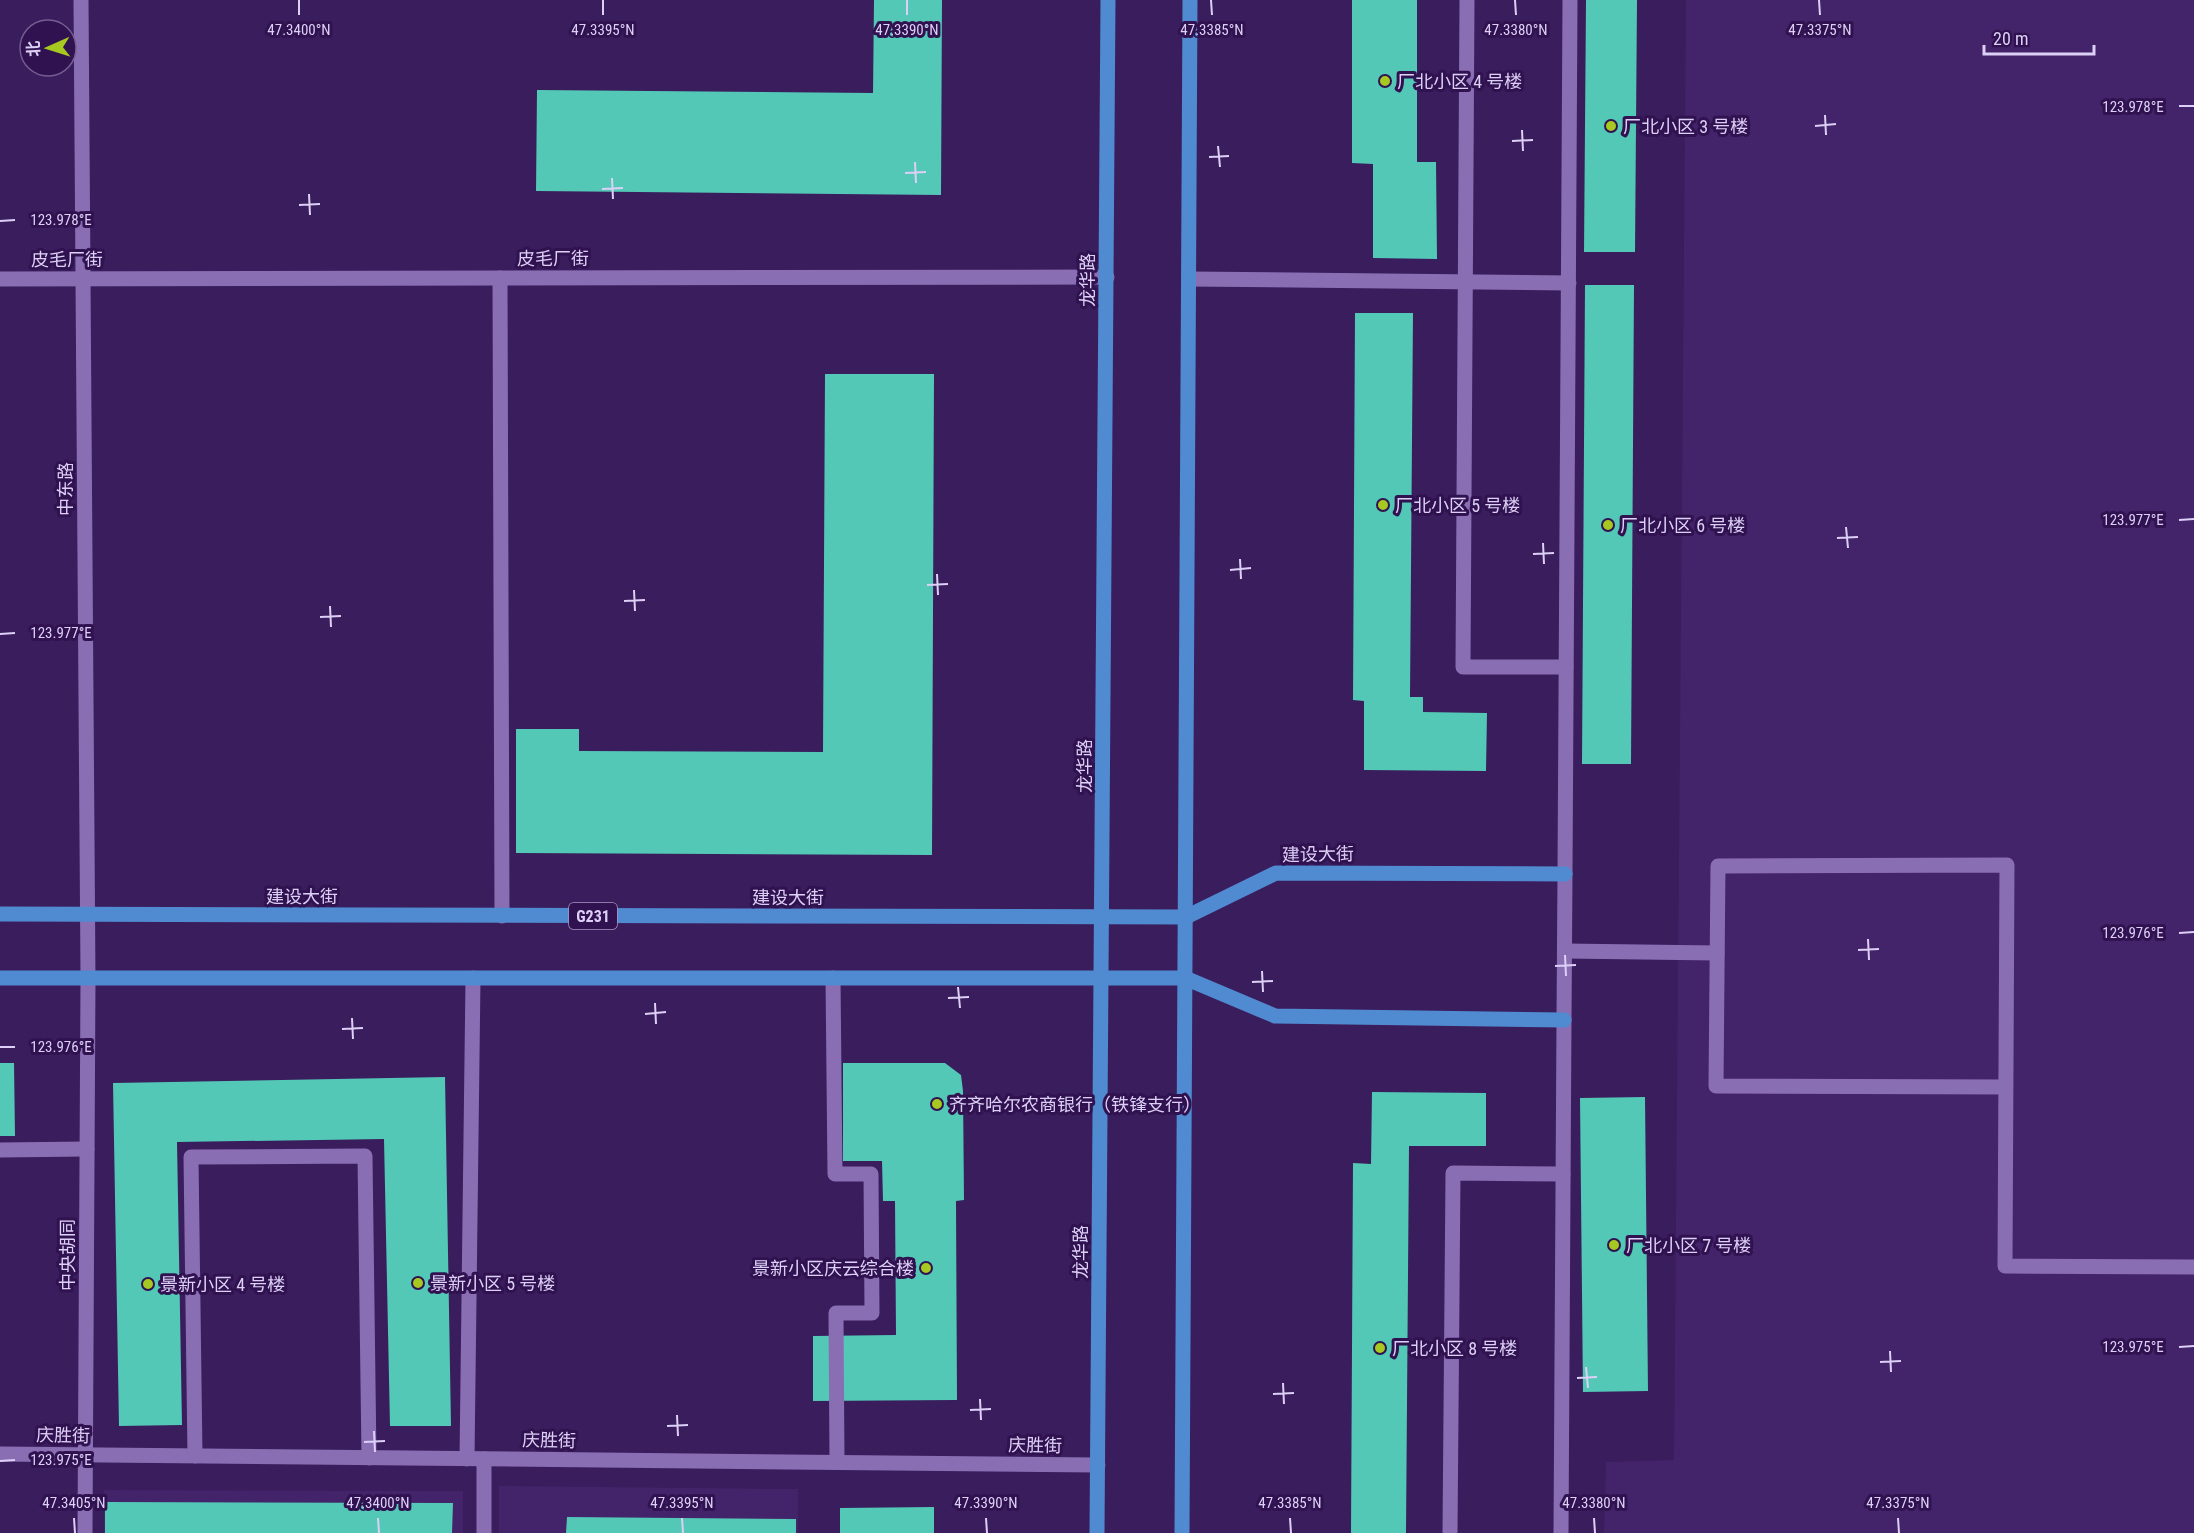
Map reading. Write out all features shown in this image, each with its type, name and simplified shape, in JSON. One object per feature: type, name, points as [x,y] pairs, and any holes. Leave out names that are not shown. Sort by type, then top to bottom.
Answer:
[{"type":"main road","name":"龙华路","points":[[1097,1533],[1108,0]]},
{"type":"main road","points":[[1182,1533],[1190,0]]},
{"type":"main road","name":"建设大街","points":[[0,915],[1186,917],[1276,873],[1566,874]]},
{"type":"main road","points":[[0,978],[1185,978],[1275,1016],[1564,1020]]},
{"type":"street","name":"中东路","points":[[81,0],[88,978]]},
{"type":"street","points":[[1467,0],[1463,667],[1566,667]]},
{"type":"street","points":[[1561,1533],[1570,0]]},
{"type":"street","name":"皮毛厂街","points":[[0,279],[1107,277]]},
{"type":"street","points":[[500,278],[502,916]]},
{"type":"street","points":[[1189,279],[1569,283]]},
{"type":"street","points":[[2006,1087],[1716,1086],[1718,866],[2007,864],[2006,1087],[2005,1266],[2194,1267]]},
{"type":"street","points":[[1565,951],[1717,953]]},
{"type":"street","name":"中央胡同","points":[[85,1533],[88,978]]},
{"type":"street","points":[[467,1459],[473,978]]},
{"type":"street","points":[[833,978],[835,1174],[871,1174],[872,1313],[836,1313],[837,1462]]},
{"type":"street","points":[[0,1150],[87,1149]]},
{"type":"street","points":[[195,1456],[191,1157],[365,1156],[369,1458]]},
{"type":"street","points":[[1450,1533],[1454,1173],[1563,1174]]},
{"type":"street","name":"庆胜街","points":[[0,1454],[1098,1465]]},
{"type":"street","points":[[484,1459],[484,1533]]},
{"type":"shaded area","points":[[1686,0],[2194,0],[2194,1533],[1604,1533],[1606,1462],[1674,1460]]},
{"type":"shaded area","points":[[499,1486],[798,1489],[798,1533],[499,1533]]},
{"type":"shaded area","points":[[104,1490],[463,1491],[463,1533],[104,1533]]},
{"type":"building","points":[[874,0],[942,0],[941,195],[536,191],[537,90],[873,93]]},
{"type":"building","name":"厂北小区 4 号楼","points":[[1352,0],[1417,0],[1417,162],[1436,162],[1437,259],[1373,258],[1373,164],[1352,163]]},
{"type":"building","name":"厂北小区 3 号楼","points":[[1586,0],[1637,0],[1635,252],[1584,252]]},
{"type":"building","name":"厂北小区 6 号楼","points":[[1585,285],[1634,285],[1631,764],[1582,764]]},
{"type":"building","name":"厂北小区 5 号楼","points":[[1355,313],[1413,313],[1410,697],[1423,697],[1423,712],[1487,713],[1486,771],[1364,770],[1364,701],[1353,700]]},
{"type":"building","points":[[825,374],[934,374],[932,855],[516,853],[516,729],[579,729],[579,751],[823,752]]},
{"type":"building","points":[[0,1063],[14,1063],[15,1136],[0,1136]]},
{"type":"building","points":[[843,1063],[945,1063],[961,1075],[964,1200],[956,1201],[957,1400],[813,1401],[813,1336],[896,1335],[895,1201],[883,1201],[882,1161],[843,1161]]},
{"type":"building","points":[[445,1077],[451,1426],[390,1426],[384,1139],[177,1142],[182,1425],[119,1426],[113,1083]]},
{"type":"building","name":"厂北小区 8 号楼","points":[[1372,1092],[1486,1093],[1486,1146],[1409,1146],[1406,1533],[1351,1533],[1353,1163],[1371,1164]]},
{"type":"building","name":"厂北小区 7 号楼","points":[[1645,1097],[1648,1391],[1583,1392],[1580,1098]]},
{"type":"building","points":[[105,1502],[453,1503],[452,1533],[105,1533]]},
{"type":"building","points":[[934,1507],[934,1533],[840,1533],[840,1508]]},
{"type":"building","points":[[567,1517],[796,1519],[796,1533],[566,1533]]},
{"type":"place","name":"厂北小区 4 号楼","points":[[1385,81]]},
{"type":"place","name":"厂北小区 3 号楼","points":[[1611,126]]},
{"type":"place","name":"厂北小区 5 号楼","points":[[1383,505]]},
{"type":"place","name":"厂北小区 6 号楼","points":[[1608,525]]},
{"type":"place","name":"齐齐哈尔农商银行（铁锋支行）","points":[[937,1104]]},
{"type":"place","name":"厂北小区 7 号楼","points":[[1614,1245]]},
{"type":"place","name":"景新小区庆云综合楼","points":[[926,1268]]},
{"type":"place","name":"景新小区 5 号楼","points":[[418,1283]]},
{"type":"place","name":"景新小区 4 号楼","points":[[148,1284]]},
{"type":"place","name":"厂北小区 8 号楼","points":[[1380,1348]]}]
